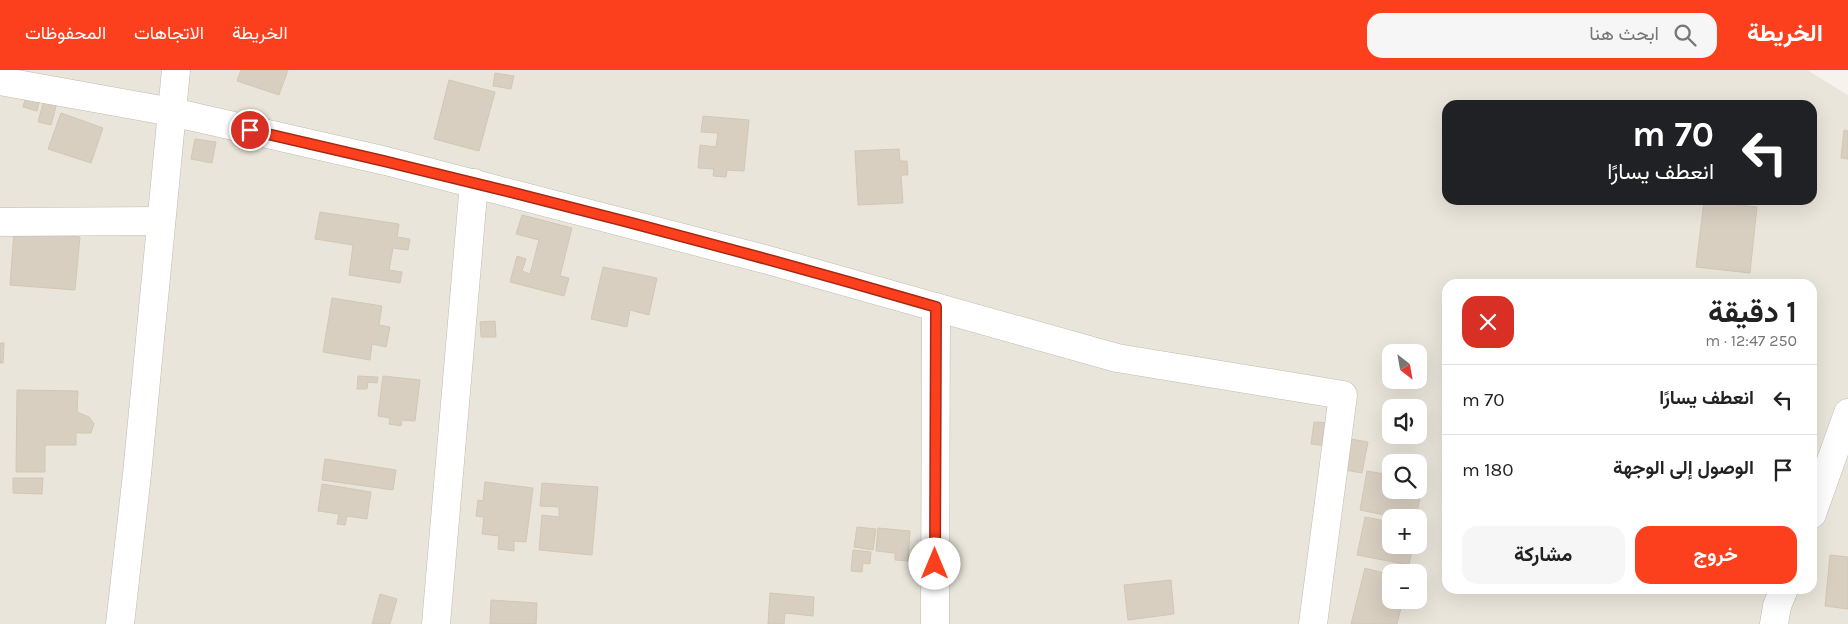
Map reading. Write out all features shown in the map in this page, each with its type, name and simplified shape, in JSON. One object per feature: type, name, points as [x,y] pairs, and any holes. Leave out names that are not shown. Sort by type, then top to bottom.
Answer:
[{"type":"street","points":[[120,624],[137,474],[176,70]]},
{"type":"street","points":[[0,81],[172,112],[386,161],[739,253],[1117,358],[1343,395],[1313,624]]},
{"type":"street","points":[[436,624],[474,183]]},
{"type":"street","points":[[0,222],[161,221]]},
{"type":"street","points":[[935,624],[936,307]]},
{"type":"street","points":[[1817,500],[1848,413]]},
{"type":"street","points":[[1774,624],[1777,606],[1782,594]]},
{"type":"shaded area","points":[[0,70],[1807,70],[1848,95],[1848,624],[0,624]]},
{"type":"building","points":[[241,70],[288,70],[279,95],[237,81]]},
{"type":"building","points":[[495,73],[514,76],[511,89],[493,86]]},
{"type":"building","points":[[449,80],[495,92],[479,151],[434,139]]},
{"type":"building","points":[[27,92],[41,95],[37,111],[23,107]]},
{"type":"building","points":[[45,96],[58,99],[51,125],[38,122]]},
{"type":"building","points":[[61,113],[103,128],[91,163],[48,149]]},
{"type":"building","points":[[703,116],[749,120],[744,171],[727,170],[726,177],[713,176],[714,169],[698,168],[700,145],[716,147],[718,133],[701,132]]},
{"type":"building","points":[[1844,130],[1848,131],[1848,159],[1841,158]]},
{"type":"building","points":[[195,139],[216,142],[212,163],[191,159]]},
{"type":"building","points":[[899,149],[900,161],[907,161],[908,175],[901,175],[903,203],[858,205],[855,151]]},
{"type":"building","points":[[1704,205],[1757,207],[1750,273],[1696,267]]},
{"type":"building","points":[[320,212],[399,224],[397,237],[410,239],[408,250],[393,248],[389,270],[402,272],[400,283],[349,275],[353,245],[315,239]]},
{"type":"building","points":[[522,215],[572,228],[560,276],[569,278],[564,296],[510,282],[517,256],[526,259],[522,271],[530,274],[539,240],[516,234]]},
{"type":"building","points":[[14,231],[80,237],[75,290],[10,285]]},
{"type":"building","points":[[603,267],[657,278],[649,315],[630,310],[627,327],[591,319]]},
{"type":"building","points":[[332,298],[382,306],[379,325],[390,327],[386,347],[372,344],[370,360],[323,352]]},
{"type":"building","points":[[495,321],[496,337],[481,337],[480,322]]},
{"type":"building","points":[[0,343],[4,343],[3,363],[0,363]]},
{"type":"building","points":[[358,376],[378,377],[377,383],[368,382],[367,389],[357,389]]},
{"type":"building","points":[[383,376],[420,380],[415,421],[402,420],[401,426],[389,424],[390,418],[378,416]]},
{"type":"building","points":[[17,390],[78,391],[77,412],[89,417],[94,424],[91,433],[76,433],[76,445],[45,445],[45,472],[16,472]]},
{"type":"building","points":[[1314,422],[1331,423],[1328,446],[1311,444]]},
{"type":"building","points":[[1351,439],[1368,442],[1362,473],[1345,470]]},
{"type":"building","points":[[325,459],[396,470],[393,490],[322,480]]},
{"type":"building","points":[[1367,471],[1382,474],[1382,499],[1420,499],[1418,509],[1382,509],[1382,515],[1360,510]]},
{"type":"building","points":[[13,478],[43,478],[42,494],[13,493]]},
{"type":"building","points":[[485,482],[533,488],[526,542],[514,541],[514,551],[498,549],[499,536],[482,534],[484,517],[476,516],[478,500],[483,501]]},
{"type":"building","points":[[542,483],[598,487],[592,555],[539,550],[542,515],[559,517],[559,507],[540,506]]},
{"type":"building","points":[[322,484],[371,492],[367,519],[347,516],[345,525],[337,524],[339,514],[318,511]]},
{"type":"building","points":[[1365,517],[1382,520],[1382,554],[1411,554],[1409,564],[1357,555]]},
{"type":"building","points":[[857,527],[876,529],[873,550],[854,547]]},
{"type":"building","points":[[878,528],[910,531],[908,561],[895,560],[895,553],[876,551]]},
{"type":"building","points":[[853,550],[871,552],[870,564],[863,563],[862,572],[851,571]]},
{"type":"building","points":[[1830,555],[1848,557],[1848,609],[1825,606]]},
{"type":"building","points":[[1365,568],[1382,573],[1382,609],[1401,609],[1397,624],[1351,624]]},
{"type":"building","points":[[1171,580],[1174,614],[1128,620],[1124,585]]},
{"type":"building","points":[[770,593],[814,597],[813,616],[785,613],[784,624],[768,624]]},
{"type":"building","points":[[380,594],[397,599],[390,624],[372,624]]},
{"type":"building","points":[[491,600],[537,603],[536,624],[490,624]]},
{"type":"route","points":[[250,130],[386,161],[569,208],[936,307],[935,564]]}]
